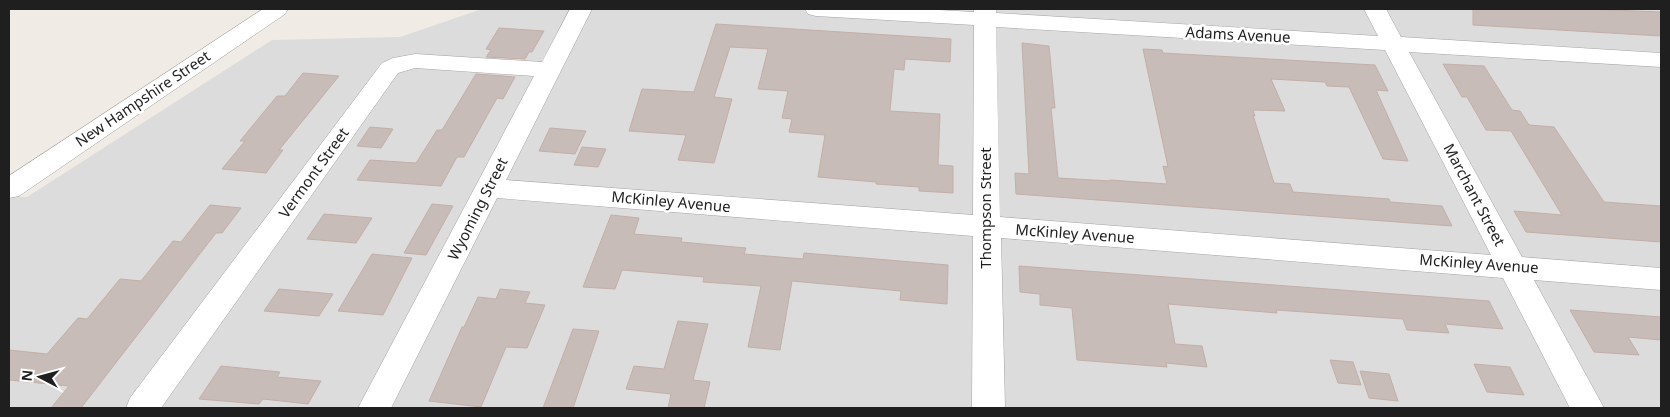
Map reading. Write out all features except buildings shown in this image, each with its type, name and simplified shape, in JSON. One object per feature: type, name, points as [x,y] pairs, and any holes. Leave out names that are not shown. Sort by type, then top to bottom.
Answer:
[{"type":"street","name":"New Hampshire Street","points":[[9,189],[277,9]]},
{"type":"street","name":"Wyoming Street","points":[[374,408],[581,9]]},
{"type":"street","name":"Adams Avenue","points":[[816,9],[985,14],[1393,44],[1661,60]]},
{"type":"street","name":"Marchant Street","points":[[1375,9],[1587,408]]},
{"type":"street","name":"Thompson Street","points":[[985,14],[988,408]]},
{"type":"street","name":"Vermont Street","points":[[142,408],[390,68],[401,63],[415,61],[549,70]]},
{"type":"street","name":"McKinley Avenue","points":[[489,188],[1661,279]]},
{"type":"shaded area","points":[[482,9],[1661,9],[1661,408],[9,408],[9,196],[27,197],[272,40],[400,37]]}]
